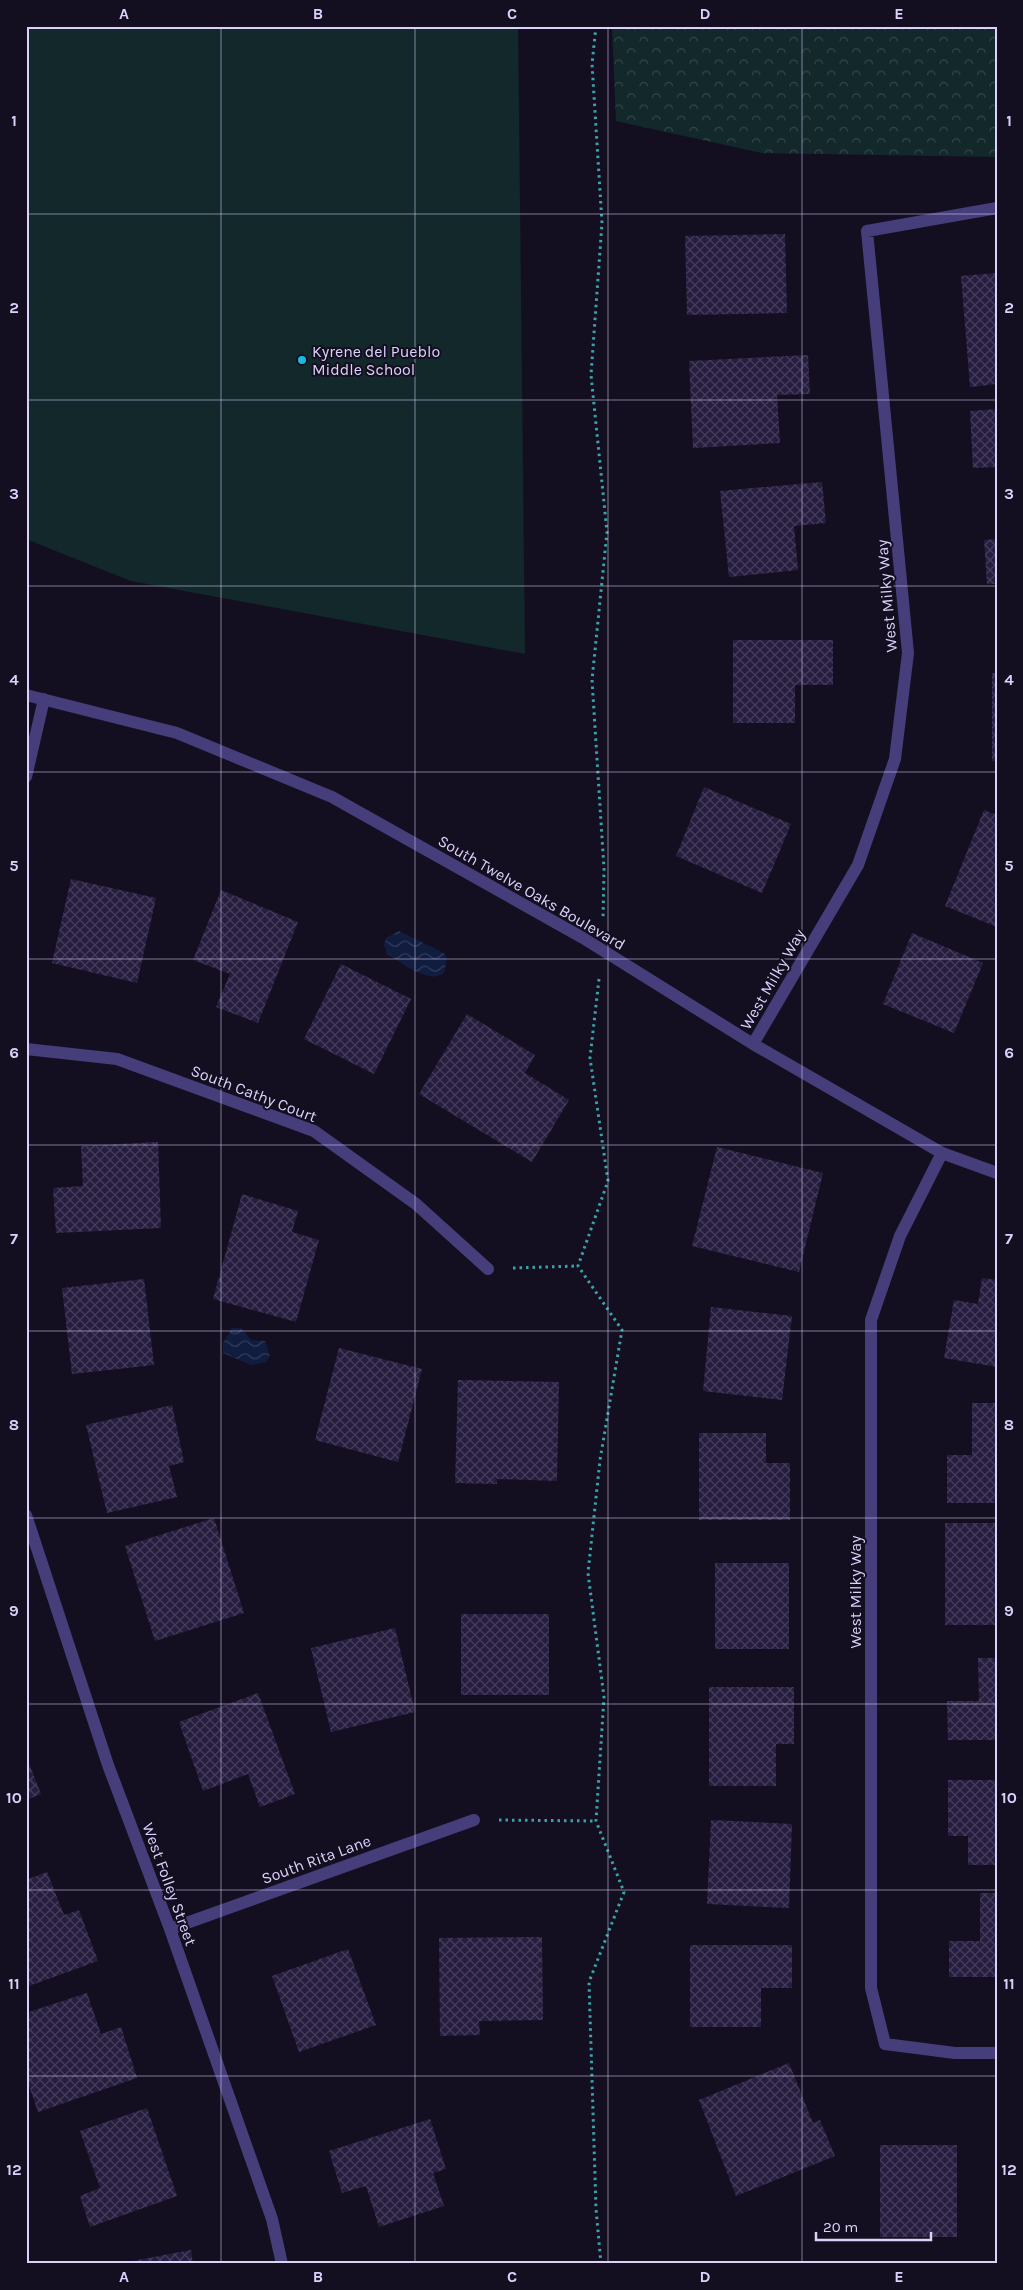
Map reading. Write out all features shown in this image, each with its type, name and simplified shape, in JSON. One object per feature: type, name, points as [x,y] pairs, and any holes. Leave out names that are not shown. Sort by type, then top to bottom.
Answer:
[{"type":"street","name":"West Milky Way","points":[[753,1044],[858,865],[895,759],[908,653],[867,230],[997,208]]},
{"type":"street","name":"South Twelve Oaks Boulevard","points":[[26,695],[177,732],[332,797],[602,950],[753,1044],[942,1153],[997,1173]]},
{"type":"street","points":[[26,777],[44,699]]},
{"type":"street","name":"South Cathy Court","points":[[26,1049],[117,1059],[314,1131],[416,1204],[488,1269]]},
{"type":"street","name":"West Milky Way","points":[[942,1153],[900,1236],[872,1320],[872,1988],[885,2044],[955,2053],[997,2053]]},
{"type":"street","name":"West Folley Street","points":[[26,1515],[108,1765],[170,1929],[272,2219],[282,2264]]},
{"type":"street","name":"South Rita Lane","points":[[170,1929],[474,1820]]},
{"type":"path","points":[[578,1266],[608,1181],[590,1058],[602,950],[604,868],[592,680],[607,532],[591,375],[602,223],[592,64],[596,26]]},
{"type":"path","points":[[488,1269],[578,1266]]},
{"type":"path","points":[[578,1266],[622,1330],[600,1460],[588,1573],[604,1697],[596,1821],[624,1892],[589,1982],[596,2209],[601,2264]]},
{"type":"path","points":[[474,1820],[596,1821]]},
{"type":"green space","name":"Kyrene del Pueblo Middle School","points":[[26,26],[518,26],[525,654],[131,581],[26,539]]},
{"type":"green space","points":[[612,26],[997,26],[997,157],[762,153],[616,121]]},
{"type":"water","points":[[399,931],[444,953],[447,959],[444,973],[438,976],[423,974],[387,954],[384,945],[386,938]]},
{"type":"water","points":[[232,1328],[241,1328],[251,1340],[265,1341],[270,1355],[266,1362],[251,1365],[223,1353],[223,1343]]},
{"type":"building","points":[[785,234],[787,313],[687,315],[685,236]]},
{"type":"building","points":[[997,273],[997,384],[970,387],[961,276]]},
{"type":"building","points":[[808,355],[810,394],[777,395],[780,443],[693,448],[689,361]]},
{"type":"building","points":[[997,409],[997,467],[973,468],[970,411]]},
{"type":"building","points":[[822,482],[826,523],[794,526],[798,570],[729,577],[720,491]]},
{"type":"building","points":[[997,539],[997,584],[987,584],[984,540]]},
{"type":"building","points":[[733,640],[833,640],[833,685],[795,685],[795,723],[733,723]]},
{"type":"building","points":[[992,673],[997,673],[997,761],[992,761]]},
{"type":"building","points":[[704,787],[791,824],[762,893],[676,856]]},
{"type":"building","points":[[984,810],[997,815],[997,927],[945,906]]},
{"type":"building","points":[[71,879],[156,898],[137,983],[52,963]]},
{"type":"building","points":[[221,890],[298,922],[258,1023],[216,1007],[230,974],[193,960]]},
{"type":"building","points":[[912,933],[983,963],[954,1033],[883,1004]]},
{"type":"building","points":[[341,964],[411,999],[374,1074],[304,1039]]},
{"type":"building","points":[[467,1014],[535,1055],[525,1073],[569,1100],[532,1162],[419,1094]]},
{"type":"building","points":[[158,1142],[161,1228],[56,1233],[53,1188],[83,1186],[81,1146]]},
{"type":"building","points":[[717,1147],[823,1173],[799,1272],[692,1246]]},
{"type":"building","points":[[242,1194],[298,1211],[292,1232],[319,1240],[296,1322],[213,1299]]},
{"type":"building","points":[[982,1278],[997,1280],[997,1367],[944,1358],[954,1300],[978,1304]]},
{"type":"building","points":[[144,1279],[154,1365],[72,1374],[62,1288]]},
{"type":"building","points":[[711,1307],[792,1316],[782,1400],[703,1391]]},
{"type":"building","points":[[339,1348],[422,1369],[398,1462],[315,1440]]},
{"type":"building","points":[[458,1380],[559,1382],[557,1481],[497,1479],[497,1484],[455,1483]]},
{"type":"building","points":[[972,1403],[997,1403],[997,1503],[947,1503],[947,1455],[972,1455]]},
{"type":"building","points":[[172,1405],[184,1462],[169,1466],[177,1497],[107,1513],[86,1425]]},
{"type":"building","points":[[699,1433],[766,1433],[766,1463],[790,1463],[790,1520],[699,1520]]},
{"type":"building","points":[[214,1518],[244,1613],[155,1641],[125,1546]]},
{"type":"building","points":[[945,1523],[997,1523],[997,1625],[945,1625]]},
{"type":"building","points":[[715,1563],[789,1563],[789,1649],[715,1649]]},
{"type":"building","points":[[461,1614],[549,1614],[549,1695],[461,1695]]},
{"type":"building","points":[[395,1628],[415,1712],[331,1732],[311,1648]]},
{"type":"building","points":[[978,1658],[997,1658],[997,1740],[948,1740],[947,1701],[979,1701]]},
{"type":"building","points":[[709,1687],[794,1687],[794,1744],[776,1744],[776,1786],[709,1786]]},
{"type":"building","points":[[258,1693],[295,1794],[260,1807],[248,1774],[203,1791],[179,1722]]},
{"type":"building","points":[[26,1756],[41,1794],[26,1800]]},
{"type":"building","points":[[948,1780],[997,1780],[997,1865],[968,1865],[968,1836],[948,1836]]},
{"type":"building","points":[[711,1820],[792,1824],[789,1908],[707,1904]]},
{"type":"building","points":[[47,1872],[64,1915],[79,1910],[98,1961],[26,1987],[26,1880]]},
{"type":"building","points":[[980,1893],[997,1893],[997,1977],[949,1977],[949,1941],[980,1941]]},
{"type":"building","points":[[542,1937],[543,2020],[479,2021],[480,2035],[440,2036],[439,1938]]},
{"type":"building","points":[[690,1945],[792,1945],[792,1988],[761,1988],[761,2027],[690,2027]]},
{"type":"building","points":[[348,1949],[376,2025],[299,2052],[272,1976]]},
{"type":"building","points":[[87,1993],[101,2034],[121,2027],[137,2078],[38,2112],[26,2077],[26,2013]]},
{"type":"building","points":[[789,2063],[813,2123],[820,2120],[835,2156],[736,2196],[699,2100]]},
{"type":"building","points":[[147,2108],[177,2196],[90,2227],[80,2196],[100,2188],[80,2131]]},
{"type":"building","points":[[430,2119],[446,2169],[433,2173],[444,2206],[379,2227],[366,2186],[342,2193],[329,2151]]},
{"type":"building","points":[[880,2145],[957,2145],[957,2237],[880,2237]]},
{"type":"building","points":[[191,2250],[193,2264],[122,2264],[122,2263]]},
{"type":"place","name":"Kyrene del Pueblo Middle School","points":[[302,360]]}]
